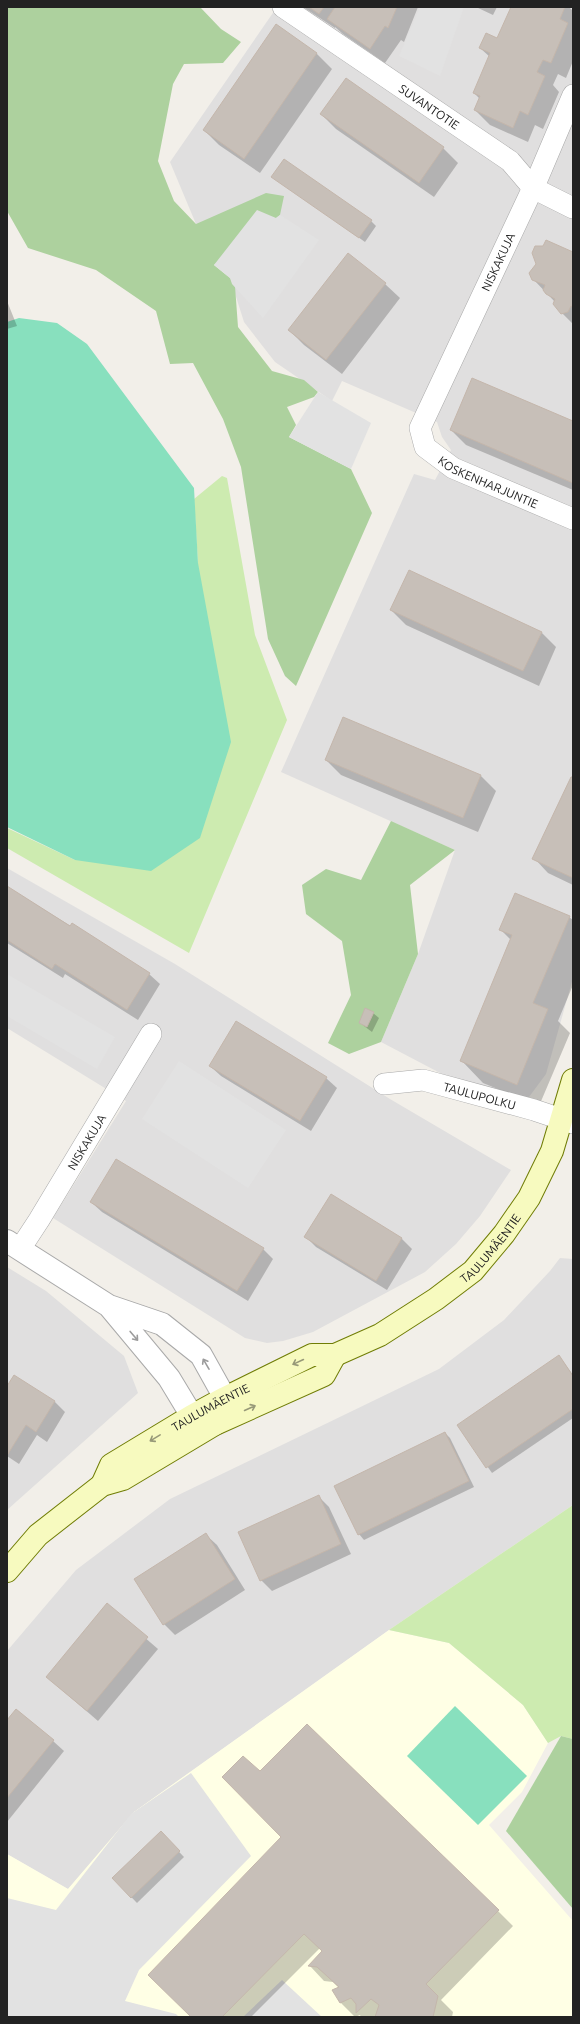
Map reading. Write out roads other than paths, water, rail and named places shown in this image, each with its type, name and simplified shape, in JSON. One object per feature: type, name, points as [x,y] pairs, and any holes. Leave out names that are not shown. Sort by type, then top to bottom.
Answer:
[{"type":"main road","name":"TAULUMÄENTIE","points":[[102,1485],[111,1465],[192,1416],[312,1355],[335,1355],[380,1335],[436,1299],[473,1271],[504,1234],[529,1198],[567,1122],[573,1080]]},
{"type":"main road","name":"TAULUMÄENTIE","points":[[7,1570],[38,1535],[102,1485],[124,1479],[215,1424],[324,1375],[335,1355]]},
{"type":"street","name":"SUVANTOTIE","points":[[283,7],[510,161],[533,188],[573,208]]},
{"type":"street","name":"NISKAKUJA","points":[[420,428],[533,188],[573,95]]},
{"type":"street","name":"KOSKENHARJUNTIE","points":[[420,428],[424,447],[453,468],[573,519]]},
{"type":"street","name":"NISKAKUJA","points":[[13,1245],[43,1213],[151,1034]]},
{"type":"street","name":"TAULUPOLKU","points":[[384,1084],[423,1080],[534,1110],[567,1122]]},
{"type":"street","points":[[13,1245],[109,1306],[162,1324],[201,1355],[225,1398],[215,1424],[192,1416],[169,1378],[109,1306]]}]
